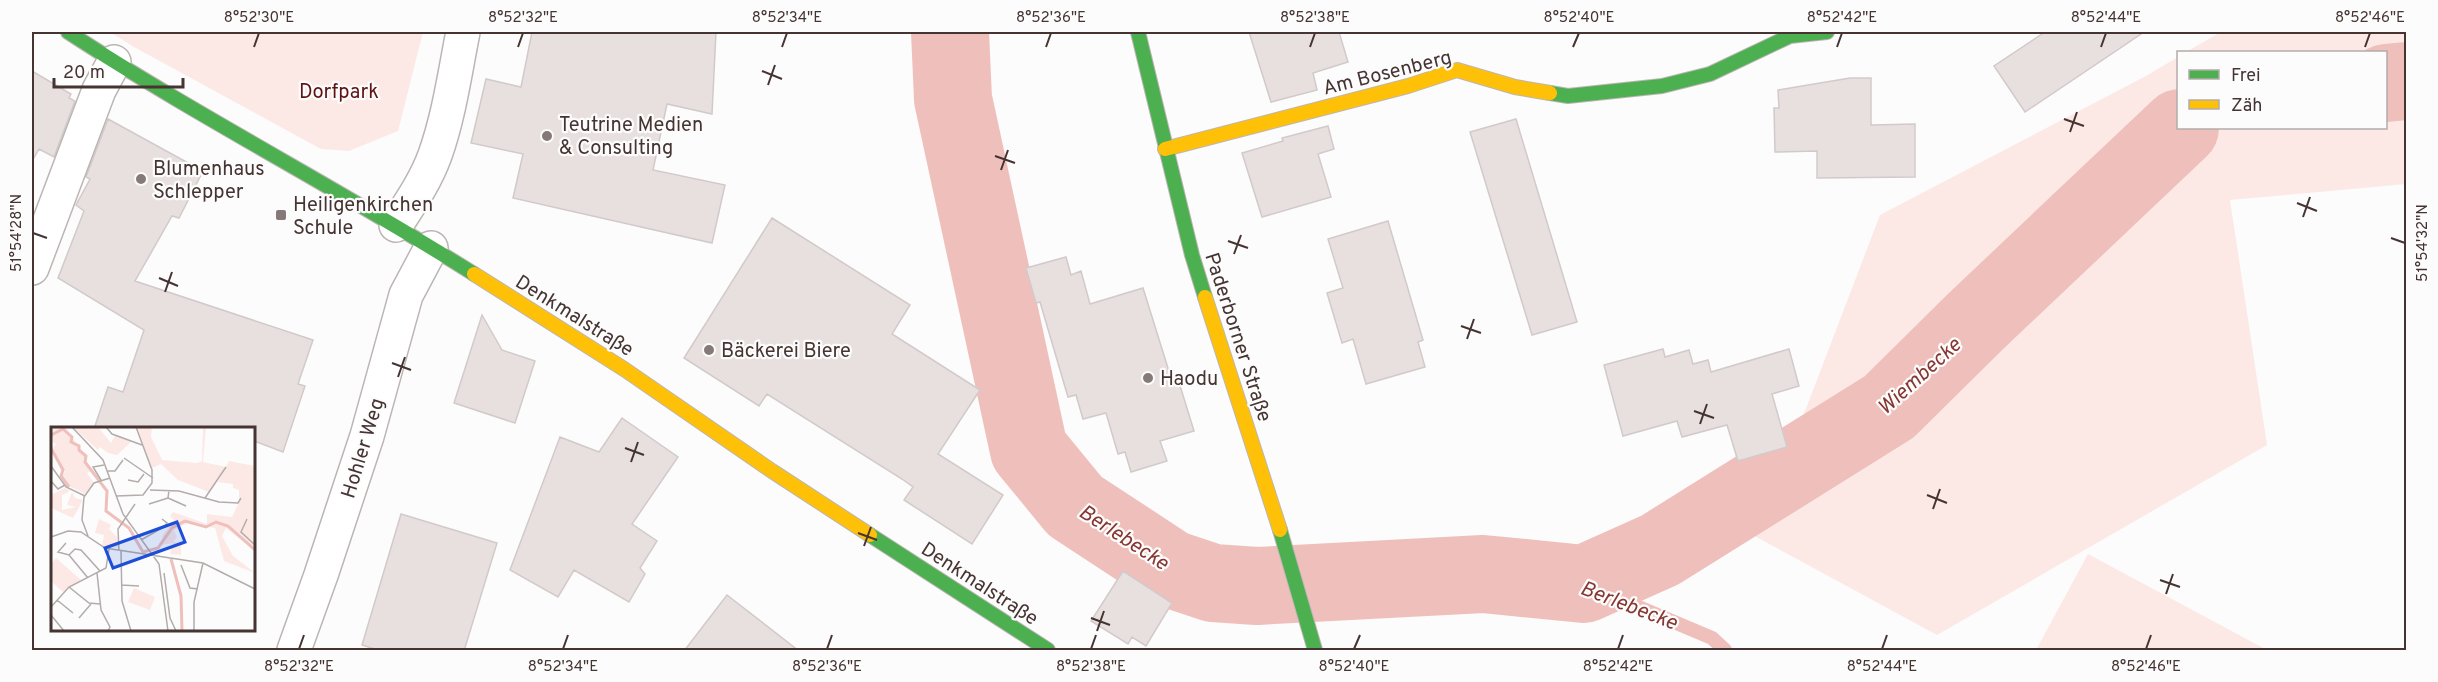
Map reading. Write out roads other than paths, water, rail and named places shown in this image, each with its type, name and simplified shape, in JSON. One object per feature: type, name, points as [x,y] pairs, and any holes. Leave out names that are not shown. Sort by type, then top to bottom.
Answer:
[{"type":"main road","name":"Denkmalstraße","points":[[69,32],[114,62],[396,225],[624,369],[781,477],[1048,651]]},
{"type":"main road","name":"Paderborner Straße","points":[[1138,32],[1192,255],[1284,543],[1315,651]]},
{"type":"main road","name":"Am Bosenberg","points":[[1165,149],[1408,86],[1458,70],[1515,87],[1568,96],[1662,86],[1710,74],[1790,34],[1827,32]]},
{"type":"street","points":[[396,225],[422,185],[434,156],[442,130],[463,32]]},
{"type":"street","points":[[32,268],[99,90],[114,62]]},
{"type":"street","name":"Hohler Weg","points":[[294,651],[367,436],[406,295],[431,248]]},
{"type":"waterway","name":"Berlebecke","points":[[950,32],[953,99],[1029,450],[1075,506],[1171,569],[1213,583],[1257,586],[1483,574],[1584,584],[1660,550],[1889,407],[1975,322],[2179,129]]},
{"type":"waterway","name":"Wiembecke","points":[[2387,83],[2406,81]]},
{"type":"waterway","name":"Berlebecke","points":[[1584,584],[1712,638],[1725,650]]},
{"type":"place","name":"Teutrine Medien & Consulting","points":[[547,136]]},
{"type":"place","name":"Blumenhaus Schlepper","points":[[141,179]]},
{"type":"place","name":"Heiligenkirchen Schule","points":[[281,215]]},
{"type":"place","name":"Bäckerei Biere","points":[[709,350]]},
{"type":"place","name":"Haodu","points":[[1148,378]]},
{"type":"park label","name":"Dorfpark","points":[[339,91]]}]
